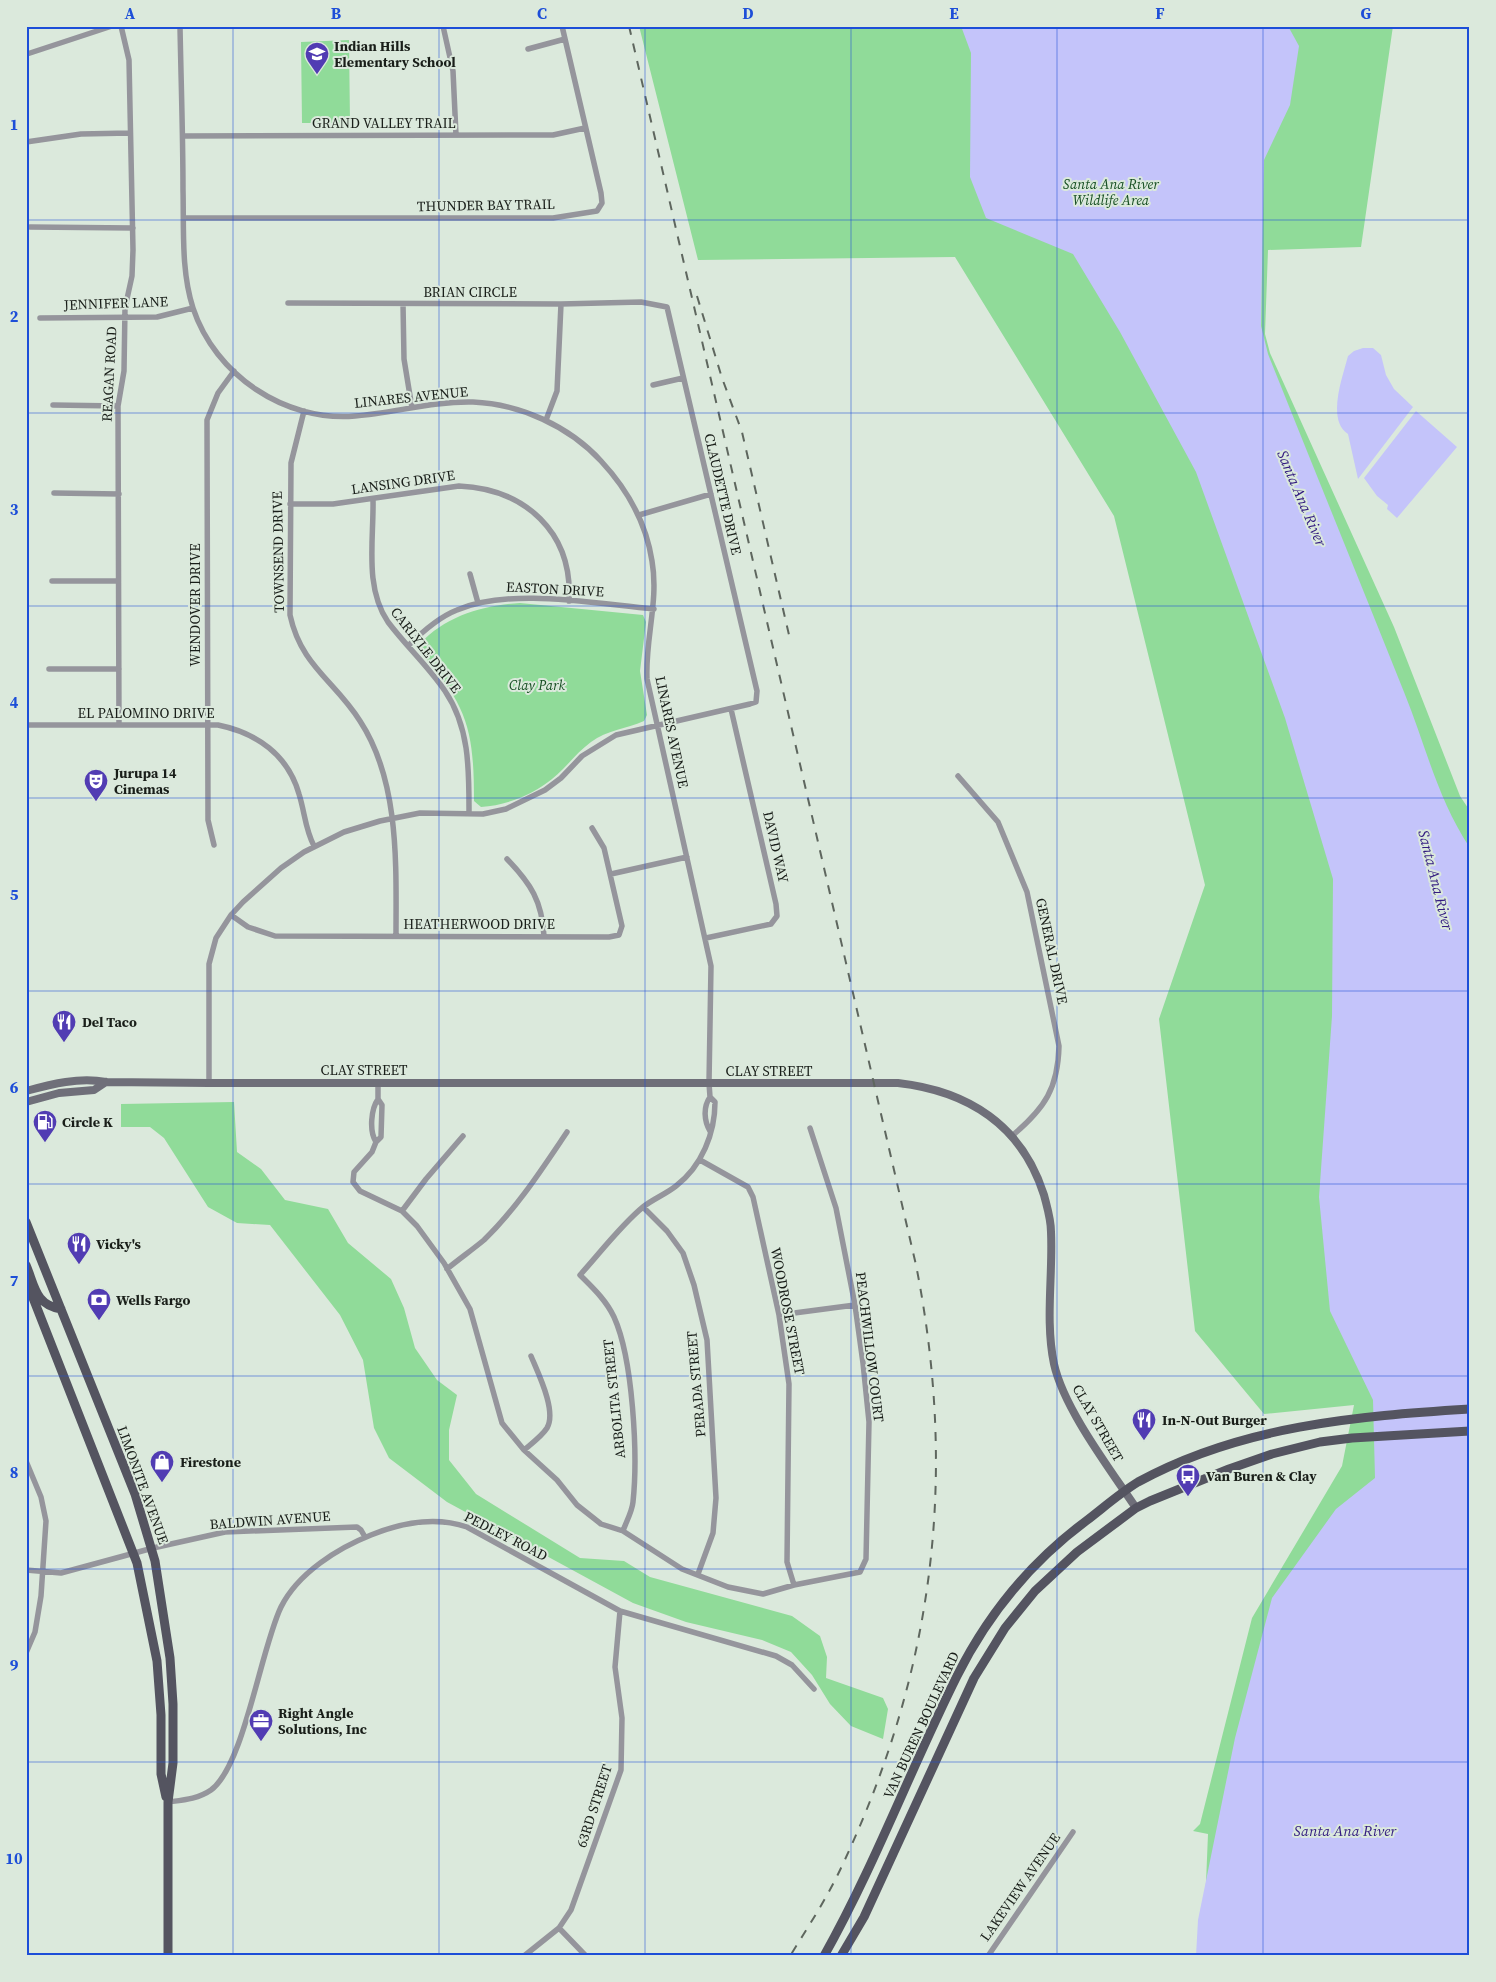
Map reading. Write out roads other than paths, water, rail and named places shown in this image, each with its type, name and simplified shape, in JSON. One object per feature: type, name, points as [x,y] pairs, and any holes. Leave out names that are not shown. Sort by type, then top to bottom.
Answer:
[{"type":"main road","name":"CLAY STREET","points":[[26,1091],[72,1081],[94,1080],[106,1082],[209,1083],[898,1083],[939,1091],[975,1106],[992,1117],[1013,1135],[1040,1182],[1051,1222],[1051,1338],[1060,1380],[1089,1436],[1136,1508]]},
{"type":"main road","name":"CLAY STREET","points":[[26,1102],[59,1093],[94,1090],[106,1082]]},
{"type":"main road","name":"LIMONITE AVENUE","points":[[26,1222],[135,1494],[153,1548],[170,1658],[173,1763],[168,1802],[168,1956]]},
{"type":"main road","points":[[26,1265],[42,1302],[49,1307],[61,1309]]},
{"type":"main road","name":"LIMONITE AVENUE","points":[[26,1280],[134,1553],[147,1606],[157,1661],[161,1715],[161,1774],[168,1802]]},
{"type":"main road","name":"VAN BUREN BOULEVARD","points":[[824,1956],[851,1908],[958,1674],[988,1622],[1021,1580],[1054,1545],[1125,1491],[1173,1466],[1229,1444],[1303,1426],[1368,1416],[1470,1409]]},
{"type":"main road","name":"VAN BUREN BOULEVARD","points":[[841,1956],[864,1917],[974,1678],[1005,1628],[1047,1579],[1078,1552],[1136,1508],[1186,1485],[1272,1454],[1320,1442],[1373,1436],[1470,1431]]},
{"type":"street","points":[[26,54],[112,26]]},
{"type":"street","name":"REAGAN ROAD","points":[[119,725],[118,406],[125,365],[125,317],[133,269],[129,60],[121,26]]},
{"type":"street","name":"LINARES AVENUE","points":[[180,26],[185,269],[193,308],[207,338],[234,371],[264,395],[304,411],[328,416],[354,416],[475,402],[505,407],[546,420],[568,433],[594,454],[618,481],[639,515],[652,561],[654,609],[646,665],[656,725],[706,938],[712,981],[710,1097],[715,1102],[715,1124],[710,1131],[700,1160]]},
{"type":"street","points":[[443,26],[453,71],[456,135]]},
{"type":"street","name":"THUNDER BAY TRAIL","points":[[184,218],[553,218],[597,211],[602,202],[601,193],[562,26]]},
{"type":"street","points":[[528,49],[565,39]]},
{"type":"street","name":"GRAND VALLEY TRAIL","points":[[183,136],[553,135],[585,128]]},
{"type":"street","points":[[26,142],[81,134],[130,133]]},
{"type":"street","points":[[30,227],[133,228]]},
{"type":"street","name":"BRIAN CIRCLE","points":[[288,303],[561,304],[652,302]]},
{"type":"street","name":"CLAUDETTE DRIVE","points":[[652,302],[667,307],[757,691],[756,702],[731,709]]},
{"type":"street","points":[[404,304],[404,359],[412,408]]},
{"type":"street","points":[[546,420],[557,391],[561,304]]},
{"type":"street","name":"JENNIFER LANE","points":[[40,318],[157,317],[193,308]]},
{"type":"street","name":"WENDOVER DRIVE","points":[[214,845],[208,820],[207,420],[218,393],[234,371]]},
{"type":"street","points":[[653,385],[683,378]]},
{"type":"street","points":[[53,405],[118,406]]},
{"type":"street","name":"TOWNSEND DRIVE","points":[[304,411],[291,463],[290,615],[293,631],[313,666],[347,702],[368,735],[382,769],[396,859],[396,936]]},
{"type":"street","name":"LANSING DRIVE","points":[[290,504],[333,504],[459,486],[491,490],[518,501],[544,521],[560,547],[568,575],[569,602]]},
{"type":"street","points":[[54,493],[119,494]]},
{"type":"street","points":[[639,515],[711,494]]},
{"type":"street","name":"CARLYLE DRIVE","points":[[373,499],[375,595],[380,610],[445,691],[464,733],[468,771],[469,814]]},
{"type":"street","points":[[470,574],[478,602]]},
{"type":"street","points":[[52,581],[118,582]]},
{"type":"street","name":"EASTON DRIVE","points":[[408,646],[438,620],[456,610],[478,602],[513,597],[654,609]]},
{"type":"street","points":[[49,669],[119,669]]},
{"type":"street","points":[[209,1083],[209,964],[216,938],[231,915],[281,868],[314,846],[344,832],[391,819],[420,813],[483,814],[506,809],[536,796],[561,778],[582,756],[607,739],[656,725],[731,709]]},
{"type":"street","name":"DAVID WAY","points":[[706,938],[771,924],[777,916],[776,904],[731,709]]},
{"type":"street","name":"EL PALOMINO DRIVE","points":[[26,725],[218,725],[246,732],[261,740],[280,758],[294,780],[300,795],[305,827],[314,846]]},
{"type":"street","name":"GENERAL DRIVE","points":[[958,776],[998,822],[1027,892],[1059,1046],[1058,1062],[1047,1100],[1039,1112],[1013,1135]]},
{"type":"street","name":"HEATHERWOOD DRIVE","points":[[231,915],[248,927],[275,936],[609,937],[619,935],[622,926],[611,874],[604,848],[592,828]]},
{"type":"street","points":[[611,874],[687,857]]},
{"type":"street","points":[[507,860],[533,889],[540,908],[544,936]]},
{"type":"street","points":[[378,1083],[378,1099],[382,1105],[381,1137],[376,1142],[372,1152],[354,1172],[353,1182],[360,1191],[402,1211],[417,1226],[447,1269],[470,1309],[502,1423],[524,1450],[557,1480],[577,1505],[601,1524],[623,1531],[682,1569],[728,1587],[763,1594],[794,1585]]},
{"type":"street","name":"PEACHWILLOW COURT","points":[[794,1585],[860,1572],[866,1559],[869,1422],[854,1305],[836,1208],[810,1128]]},
{"type":"street","points":[[447,1269],[483,1240],[505,1217],[542,1169],[567,1132]]},
{"type":"street","points":[[402,1211],[426,1179],[463,1136]]},
{"type":"street","points":[[643,1207],[676,1187],[700,1160]]},
{"type":"street","name":"WOODROSE STREET","points":[[700,1160],[748,1187],[779,1315],[790,1384],[787,1562],[794,1585]]},
{"type":"street","name":"ARBOLITA STREET","points":[[623,1531],[633,1504],[634,1443],[621,1335],[613,1315],[603,1298],[580,1275],[643,1207]]},
{"type":"street","name":"PERADA STREET","points":[[643,1207],[667,1231],[683,1253],[694,1285],[706,1340],[716,1498],[713,1533],[698,1574]]},
{"type":"street","points":[[779,1315],[854,1305]]},
{"type":"street","points":[[524,1450],[547,1428],[549,1416],[544,1388],[531,1356]]},
{"type":"street","points":[[26,1461],[29,1476],[41,1498],[46,1521],[35,1632],[26,1653]]},
{"type":"street","name":"PEDLEY ROAD","points":[[168,1802],[194,1799],[211,1790],[222,1779],[235,1750],[281,1607],[302,1579],[340,1550],[365,1537],[404,1524],[449,1521],[467,1527],[620,1611],[776,1656],[792,1665],[814,1688]]},
{"type":"street","name":"BALDWIN AVENUE","points":[[26,1570],[42,1573],[61,1573],[80,1570],[153,1548],[234,1532],[357,1527],[365,1537]]},
{"type":"street","name":"63RD STREET","points":[[524,1956],[559,1928],[571,1910],[621,1770],[622,1718],[615,1667],[620,1611]]},
{"type":"street","name":"LAKEVIEW AVENUE","points":[[988,1956],[1073,1832]]},
{"type":"street","points":[[559,1928],[586,1956]]},
{"type":"water","name":"Santa Ana River","points":[[961,26],[1288,26],[1299,46],[1290,105],[1264,160],[1261,326],[1268,354],[1404,692],[1440,791],[1470,848],[1470,1956],[1196,1956],[1198,1920],[1235,1738],[1272,1598],[1336,1509],[1375,1478],[1373,1400],[1330,1311],[1319,1197],[1332,1016],[1333,879],[1285,718],[1196,472],[1120,332],[1073,254],[986,218],[970,177],[971,53]]},
{"type":"water","points":[[1363,348],[1373,348],[1381,355],[1386,375],[1394,389],[1413,407],[1358,479],[1348,434],[1341,427],[1337,408],[1340,386],[1348,356],[1354,351]]},
{"type":"water","points":[[1416,411],[1457,447],[1397,518],[1387,509],[1388,505],[1377,496],[1364,478]]},
{"type":"railway","points":[[629,26],[916,1265],[929,1344],[935,1421],[935,1497],[929,1572],[917,1647],[898,1721],[873,1795],[836,1879],[790,1956]]},
{"type":"railway","points":[[697,296],[722,378],[742,432],[789,635]]},
{"type":"place","name":"Indian Hills Elementary School","points":[[317,75]]},
{"type":"place","name":"Jurupa 14 Cinemas","points":[[96,802]]},
{"type":"place","name":"Del Taco","points":[[64,1043]]},
{"type":"place","name":"Circle K","points":[[45,1143]]},
{"type":"place","name":"Vicky's","points":[[79,1265]]},
{"type":"place","name":"Wells Fargo","points":[[99,1321]]},
{"type":"place","name":"In-N-Out Burger","points":[[1144,1441]]},
{"type":"place","name":"Firestone","points":[[162,1483]]},
{"type":"place","name":"Van Buren & Clay","points":[[1188,1497]]},
{"type":"place","name":"Right Angle Solutions, Inc","points":[[261,1742]]},
{"type":"park label","name":"Santa Ana River Wildlife Area","points":[[1111,192]]},
{"type":"park label","name":"Clay Park","points":[[537,685]]}]
